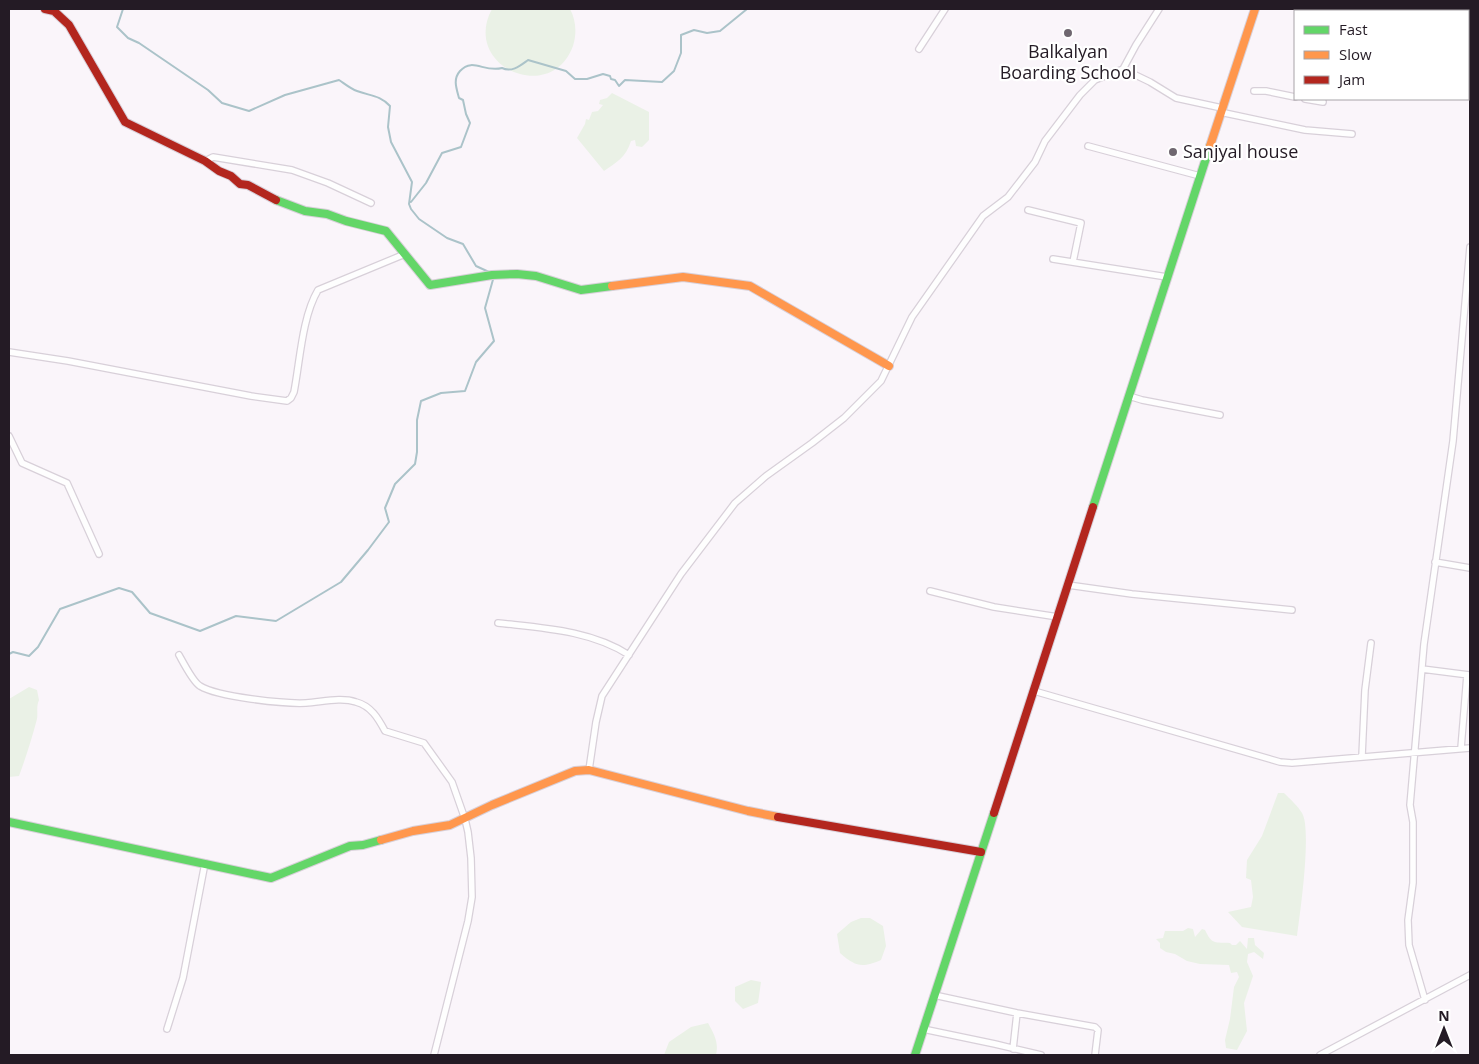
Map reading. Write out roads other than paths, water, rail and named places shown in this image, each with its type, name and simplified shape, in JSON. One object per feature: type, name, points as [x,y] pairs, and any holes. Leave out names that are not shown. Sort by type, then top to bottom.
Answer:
[{"type":"street","points":[[45,9],[54,11],[68,25],[125,122],[142,133],[165,141],[204,161],[231,176],[240,184],[278,201],[305,211],[327,214],[346,222],[363,224],[386,231],[430,285],[504,273],[547,278],[568,288],[581,290],[683,277],[750,286],[889,366]]},
{"type":"street","points":[[919,49],[945,9]]},
{"type":"street","points":[[589,770],[602,696],[681,574],[735,503],[766,476],[844,418],[881,381],[912,317],[983,216],[1008,197],[1034,162],[1045,141],[1080,95],[1095,80],[1123,69],[1159,9]]},
{"type":"street","points":[[915,1055],[1255,9]]},
{"type":"street","points":[[1123,69],[1150,82],[1176,98],[1305,130],[1352,134]]},
{"type":"street","points":[[1254,91],[1294,97]]},
{"type":"street","points":[[1311,100],[1323,102]]},
{"type":"street","points":[[1088,146],[1200,176]]},
{"type":"street","points":[[204,161],[213,157],[292,170],[328,183],[371,203]]},
{"type":"street","points":[[1028,210],[1082,224],[1073,262]]},
{"type":"street","points":[[1425,1000],[1409,945],[1408,920],[1413,883],[1413,822],[1410,805],[1422,669],[1435,562],[1453,441],[1470,247]]},
{"type":"street","points":[[9,352],[287,401],[294,392],[304,332],[312,300],[318,290],[405,254]]},
{"type":"street","points":[[1053,259],[1167,278]]},
{"type":"street","points":[[1129,396],[1220,415]]},
{"type":"street","points":[[9,436],[22,463],[67,483],[99,554]]},
{"type":"street","points":[[1435,562],[1470,568]]},
{"type":"street","points":[[1068,585],[1138,595],[1292,610]]},
{"type":"street","points":[[930,591],[994,607],[1058,617]]},
{"type":"street","points":[[498,623],[564,631],[587,636],[615,646],[629,655]]},
{"type":"street","points":[[1362,756],[1365,690],[1371,643]]},
{"type":"street","points":[[178,655],[198,686],[218,692],[242,698],[279,702],[304,703],[335,700],[356,702],[374,711],[385,730],[424,744],[452,782],[465,819],[471,858],[472,897],[468,921],[434,1055]]},
{"type":"street","points":[[1422,669],[1469,675],[1461,748]]},
{"type":"street","points":[[1034,691],[1280,762],[1292,763],[1470,748]]},
{"type":"street","points":[[9,822],[271,878],[350,846],[363,846],[413,830],[450,825],[465,819],[473,813],[575,772],[589,770],[748,811],[981,852]]},
{"type":"street","points":[[167,1030],[183,978],[205,863]]},
{"type":"street","points":[[1320,1055],[1470,975]]},
{"type":"street","points":[[934,995],[1095,1027],[1098,1030],[1095,1055]]},
{"type":"street","points":[[1013,1049],[1017,1013]]},
{"type":"street","points":[[923,1029],[1041,1055]]},
{"type":"waterway","points":[[123,9],[117,27],[128,38],[139,43],[208,90],[222,103],[249,111],[285,95],[339,80],[350,88],[386,102],[390,106],[388,127],[391,142],[412,182],[409,204],[411,209],[419,219],[447,238],[463,244],[476,266],[489,272]]},
{"type":"waterway","points":[[411,202],[426,183],[442,153],[461,147],[470,123],[463,100],[459,98],[456,80],[460,71],[465,67],[474,65],[490,69],[502,68],[509,70],[528,60],[566,71],[575,79],[587,79],[603,74],[610,76],[619,86],[625,80],[662,82],[674,71],[681,53],[681,35],[694,30],[707,33],[720,31],[747,9]]},
{"type":"waterway","points":[[9,654],[13,652],[29,656],[38,647],[60,609],[119,588],[132,592],[150,613],[200,631],[236,616],[276,621],[341,582],[389,522],[385,508],[395,484],[415,464],[417,420],[421,401],[441,393],[465,391],[476,362],[494,341],[485,308],[494,276]]},
{"type":"place","name":"Balkalyan Boarding School","points":[[1068,33]]},
{"type":"place","name":"Sanjyal house","points":[[1173,152]]}]
